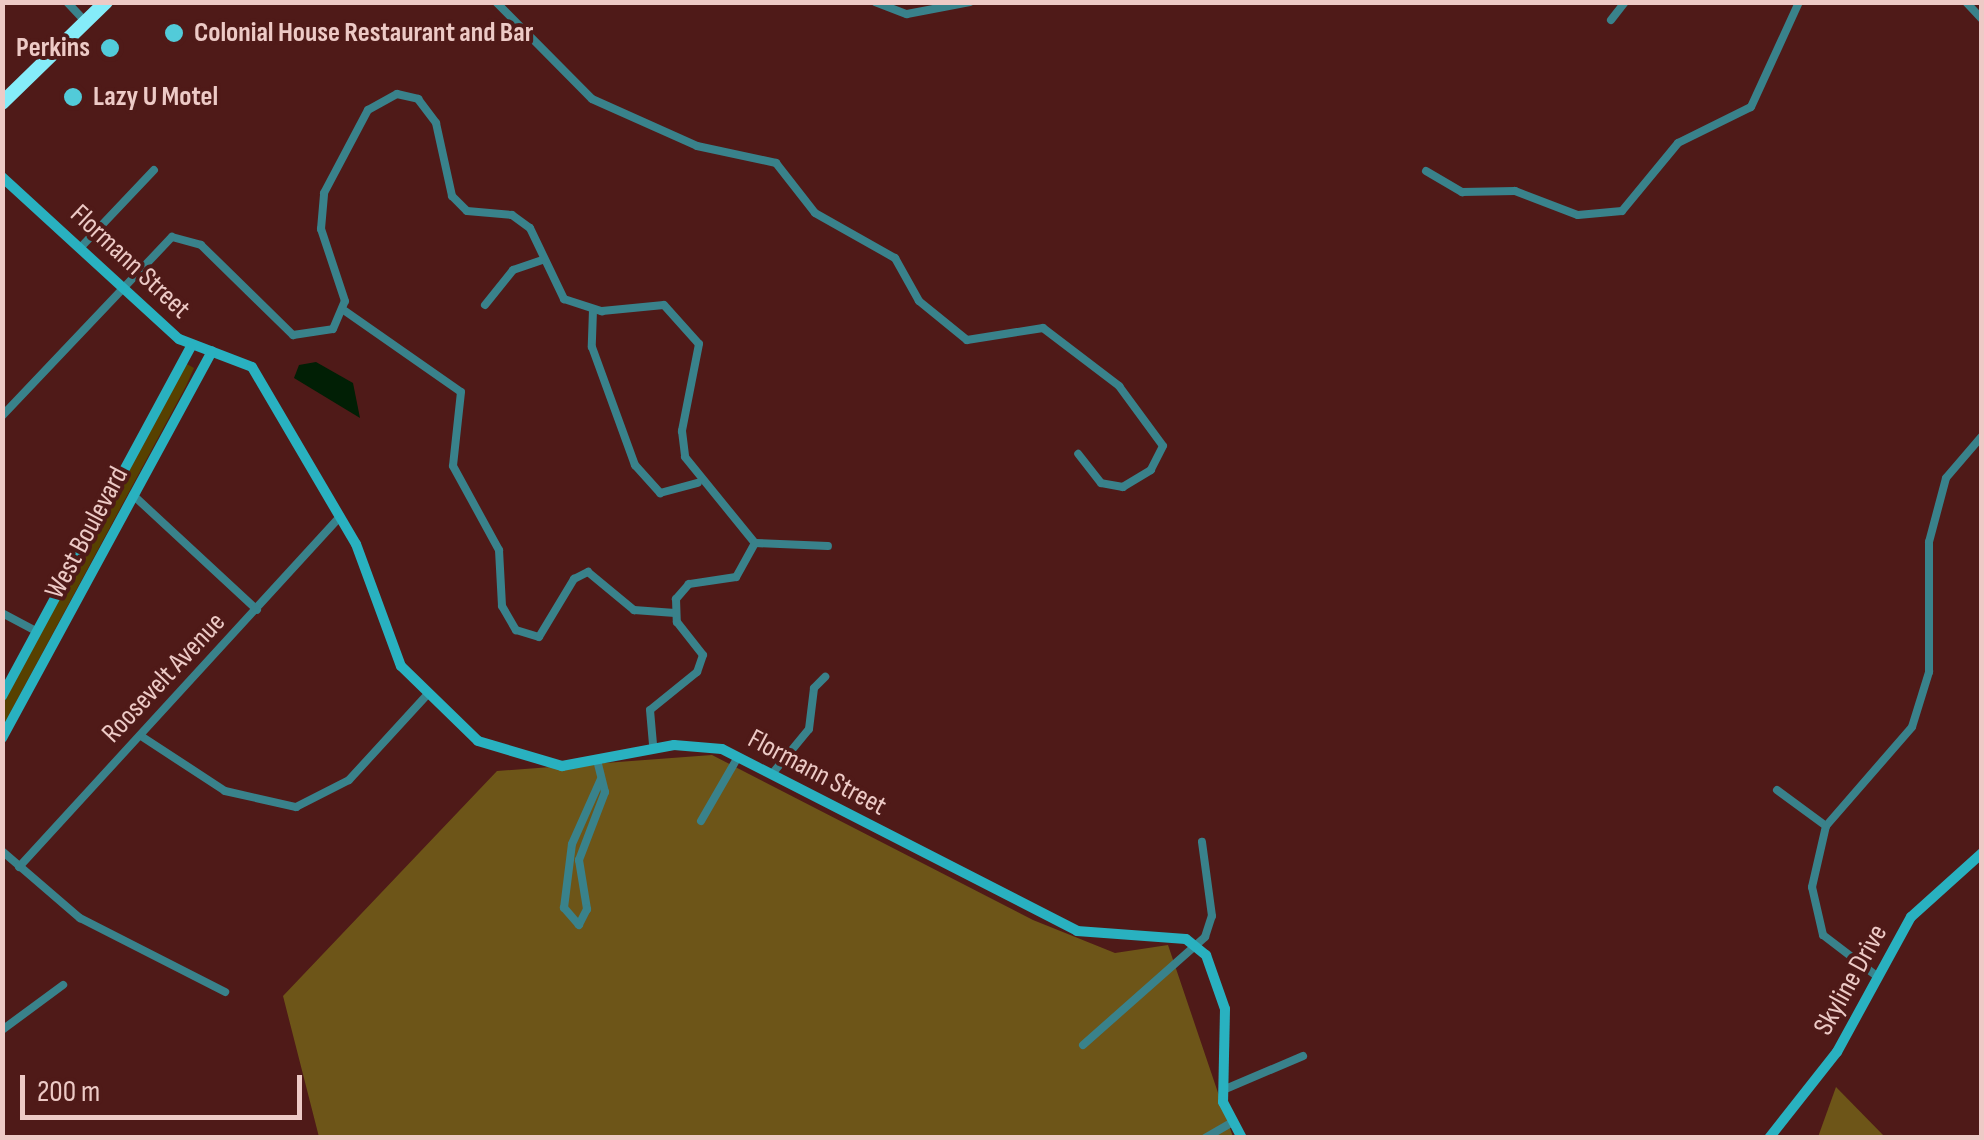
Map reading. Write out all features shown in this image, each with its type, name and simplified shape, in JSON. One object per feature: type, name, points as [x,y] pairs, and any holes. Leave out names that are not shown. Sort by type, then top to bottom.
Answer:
[{"type":"highway","points":[[82,18],[86,2]]},
{"type":"highway","points":[[2,103],[82,18],[106,2]]},
{"type":"street","points":[[67,2],[82,18]]},
{"type":"street","points":[[496,2],[592,99],[697,146],[776,163],[815,213],[895,258],[919,302],[956,333],[984,342],[1043,328],[1119,386],[1164,446],[1151,470],[1123,487],[1101,483],[1078,454]]},
{"type":"street","points":[[875,2],[922,14],[970,2]]},
{"type":"street","points":[[1611,20],[1625,2]]},
{"type":"street","points":[[1426,171],[1462,192],[1515,191],[1578,215],[1622,211],[1678,143],[1751,108],[1799,2]]},
{"type":"street","points":[[1966,2],[1982,19]]},
{"type":"street","points":[[345,312],[321,202],[368,110],[397,94],[432,115],[459,204],[520,220],[564,299],[593,310],[664,305],[693,329],[702,356],[682,430],[698,483],[755,542],[828,546]]},
{"type":"street","points":[[80,248],[154,170]]},
{"type":"street","name":"Flormann Street","points":[[2,177],[190,348],[212,351],[252,367],[291,447],[340,517],[392,648],[427,696],[502,754],[562,766],[653,748],[700,744],[738,757],[1077,931],[1177,936],[1198,946]]},
{"type":"street","points":[[2,416],[166,240],[182,236],[293,335],[320,336],[345,312]]},
{"type":"street","points":[[485,305],[513,270],[542,260]]},
{"type":"street","points":[[593,310],[592,347],[635,465],[660,493],[698,483]]},
{"type":"street","points":[[345,312],[367,323],[461,392],[453,466],[499,550],[502,606],[516,630],[539,637],[574,579],[588,572],[634,610],[675,614]]},
{"type":"street","name":"West Boulevard","points":[[2,696],[190,348]]},
{"type":"street","name":"West Boulevard","points":[[2,738],[212,351]]},
{"type":"street","points":[[2,400],[10,408]]},
{"type":"street","points":[[1878,977],[1823,936],[1812,886],[1826,826],[1912,726],[1929,672],[1928,542],[1946,478],[1982,436]]},
{"type":"street","points":[[133,495],[258,610]]},
{"type":"street","name":"Roosevelt Avenue","points":[[19,867],[340,517]]},
{"type":"street","points":[[653,748],[650,710],[697,672],[703,655],[675,614],[681,589],[736,577],[755,542]]},
{"type":"street","points":[[2,613],[38,632]]},
{"type":"street","points":[[772,774],[809,729],[814,688],[825,676]]},
{"type":"street","points":[[142,736],[226,791],[279,809],[350,780],[427,696]]},
{"type":"street","points":[[701,820],[738,757]]},
{"type":"street","points":[[597,760],[601,780],[603,801],[579,860],[587,908],[579,926],[564,908],[572,844],[601,780]]},
{"type":"street","points":[[1777,790],[1826,826]]},
{"type":"street","points":[[1083,1045],[1198,946],[1212,916],[1202,842]]},
{"type":"street","points":[[2,851],[131,950],[225,992]]},
{"type":"street","name":"Skyline Drive","points":[[1769,1138],[1837,1052],[1925,900],[1982,853]]},
{"type":"street","points":[[1198,946],[1228,1019],[1223,1090],[1231,1123],[1242,1138]]},
{"type":"street","points":[[2,1030],[63,985]]},
{"type":"street","points":[[1223,1090],[1304,1056]]},
{"type":"street","points":[[1205,1138],[1231,1123]]},
{"type":"shaded area","points":[[316,362],[353,383],[360,418],[294,378],[299,365]]},
{"type":"shaded area","points":[[185,363],[194,368],[186,386],[3,726],[3,703]]},
{"type":"shaded area","points":[[712,755],[1033,920],[1115,953],[1168,945],[1233,1137],[319,1137],[283,996],[497,771]]},
{"type":"shaded area","points":[[1836,1087],[1885,1137],[1818,1137]]},
{"type":"place","name":"Colonial House Restaurant and Bar","points":[[174,33]]},
{"type":"place","name":"Perkins","points":[[110,48]]},
{"type":"place","name":"Lazy U Motel","points":[[73,97]]}]
